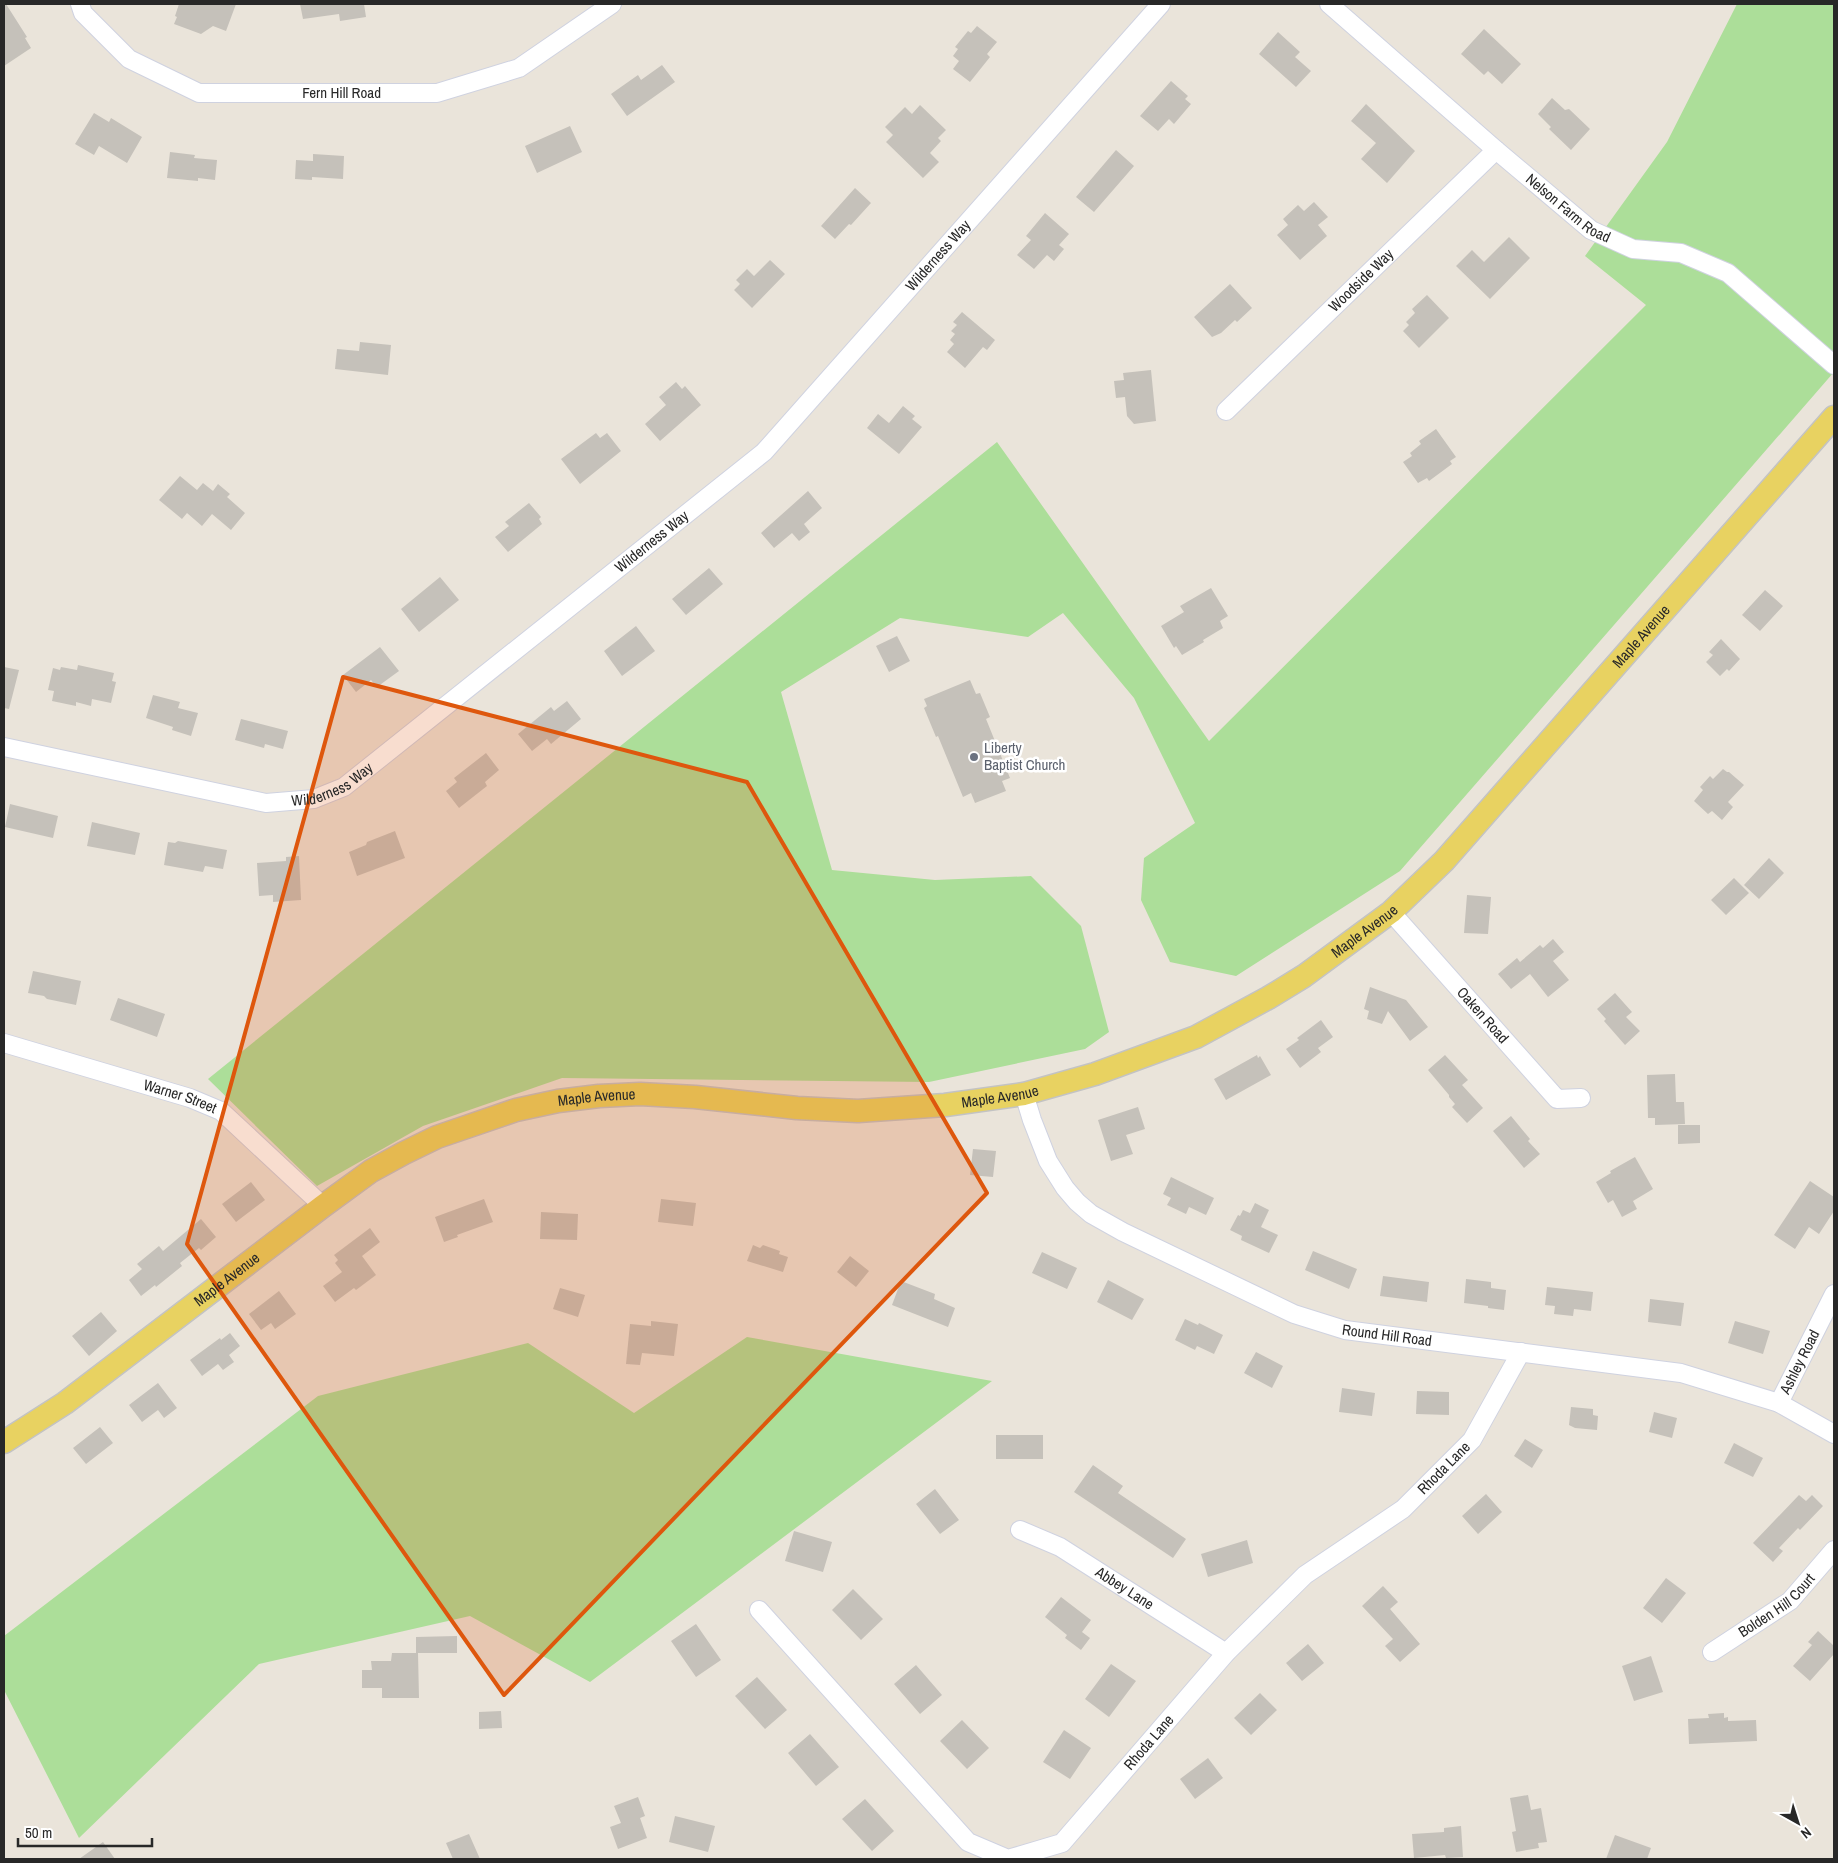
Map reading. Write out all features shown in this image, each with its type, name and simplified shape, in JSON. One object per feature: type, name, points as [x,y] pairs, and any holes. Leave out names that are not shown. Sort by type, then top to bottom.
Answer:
[{"type":"main road","name":"Maple Avenue","points":[[4,1442],[65,1403],[371,1171],[437,1137],[516,1110],[558,1101],[640,1094],[695,1097],[797,1108],[858,1111],[944,1105],[1024,1094],[1095,1074],[1196,1037],[1268,998],[1304,976],[1391,912],[1450,854],[1834,417]]},
{"type":"street","name":"Fern Hill Road","points":[[80,4],[83,13],[129,59],[199,93],[228,93],[437,92],[519,68],[612,4]]},
{"type":"street","name":"Wilderness Way","points":[[4,747],[266,803],[314,799],[344,787],[764,452],[1161,4]]},
{"type":"street","name":"Nelson Farm Road","points":[[1329,4],[1591,230],[1633,249],[1681,253],[1728,274],[1834,365]]},
{"type":"street","name":"Woodside Way","points":[[1226,411],[1496,150]]},
{"type":"street","name":"Oaken Road","points":[[1391,912],[1557,1099],[1581,1098]]},
{"type":"street","name":"Warner Street","points":[[4,1043],[190,1098],[221,1112],[323,1206]]},
{"type":"street","name":"Round Hill Road","points":[[1024,1094],[1048,1161],[1065,1188],[1091,1214],[1123,1232],[1294,1314],[1345,1330],[1681,1373],[1779,1403],[1834,1434]]},
{"type":"street","name":"Ashley Road","points":[[1779,1403],[1834,1294]]},
{"type":"street","name":"Rhoda Lane","points":[[759,1610],[968,1842],[1008,1859],[1062,1843],[1226,1653],[1305,1575],[1404,1509],[1472,1440],[1521,1352]]},
{"type":"street","name":"Abbey Lane","points":[[1020,1530],[1060,1547],[1226,1653]]},
{"type":"street","name":"Bolden Hill Court","points":[[1712,1652],[1790,1601],[1834,1550]]},
{"type":"highlighted area","points":[[343,677],[747,782],[987,1193],[504,1695],[187,1244]]},
{"type":"green space","points":[[1737,4],[1834,4],[1834,372],[1400,871],[1236,976],[1170,962],[1141,900],[1144,858],[1195,823],[1134,698],[1063,613],[1028,637],[900,618],[781,692],[832,870],[935,880],[1031,876],[1081,926],[1109,1032],[1085,1049],[929,1082],[562,1078],[423,1126],[317,1186],[208,1079],[997,442],[1209,741],[1646,305],[1585,256],[1667,142]]},
{"type":"green space","points":[[747,1337],[992,1381],[590,1682],[470,1616],[259,1664],[79,1838],[4,1690],[4,1636],[318,1396],[528,1343],[634,1413]]},
{"type":"building","points":[[4,4],[6,4],[27,37],[25,38],[31,48],[4,66]]},
{"type":"building","points":[[179,4],[236,4],[226,31],[213,26],[201,34],[174,24]]},
{"type":"building","points":[[300,4],[364,4],[366,17],[340,21],[339,14],[303,19]]},
{"type":"building","points":[[977,26],[997,42],[987,54],[990,57],[970,82],[953,69],[959,61],[953,56],[958,49],[955,47],[968,31],[971,33]]},
{"type":"building","points":[[1484,29],[1521,64],[1502,84],[1488,71],[1484,75],[1461,54]]},
{"type":"building","points":[[1278,32],[1300,52],[1295,57],[1311,71],[1296,87],[1259,54]]},
{"type":"building","points":[[662,65],[675,82],[627,116],[611,94],[638,75],[641,80]]},
{"type":"building","points":[[1171,81],[1188,96],[1185,99],[1191,104],[1174,124],[1169,119],[1158,131],[1140,116]]},
{"type":"building","points":[[1552,98],[1565,110],[1569,109],[1590,129],[1571,150],[1549,129],[1551,127],[1538,114]]},
{"type":"building","points":[[1366,104],[1415,151],[1387,183],[1361,159],[1376,143],[1351,121]]},
{"type":"building","points":[[920,105],[946,130],[938,138],[941,141],[930,153],[939,162],[923,178],[886,142],[893,135],[885,127],[905,107],[912,114]]},
{"type":"building","points":[[94,113],[109,122],[111,118],[142,137],[127,163],[99,146],[94,155],[75,144]]},
{"type":"building","points":[[570,126],[582,152],[537,173],[525,146]]},
{"type":"building","points":[[1116,150],[1134,166],[1094,212],[1076,197]]},
{"type":"building","points":[[170,152],[195,155],[194,158],[217,160],[215,180],[198,178],[198,181],[167,178]]},
{"type":"building","points":[[313,154],[344,156],[343,179],[312,177],[312,180],[295,179],[296,160],[313,161]]},
{"type":"building","points":[[855,188],[871,203],[835,239],[821,226]]},
{"type":"building","points":[[1314,202],[1328,217],[1318,225],[1327,236],[1300,260],[1277,235],[1288,225],[1283,219],[1298,205],[1304,211]]},
{"type":"building","points":[[1045,213],[1069,234],[1059,245],[1064,249],[1054,261],[1047,255],[1034,269],[1017,255],[1031,240],[1026,236]]},
{"type":"building","points":[[1509,237],[1530,258],[1490,299],[1456,266],[1472,250],[1484,262]]},
{"type":"building","points":[[770,260],[785,274],[752,308],[734,290],[740,284],[736,280],[747,269],[754,276]]},
{"type":"building","points":[[1230,284],[1252,308],[1237,322],[1235,320],[1221,333],[1212,337],[1194,317]]},
{"type":"building","points":[[1427,295],[1449,318],[1419,348],[1403,331],[1409,325],[1406,322],[1415,313],[1412,309]]},
{"type":"building","points":[[962,312],[995,340],[987,350],[983,347],[965,368],[947,352],[954,344],[950,340],[955,334],[951,331],[957,325],[953,322]]},
{"type":"building","points":[[360,342],[391,345],[388,375],[335,369],[337,349],[359,351]]},
{"type":"building","points":[[1151,370],[1156,421],[1134,424],[1127,416],[1125,397],[1116,398],[1114,381],[1124,380],[1123,373]]},
{"type":"building","points":[[676,382],[682,389],[685,386],[701,405],[660,441],[645,424],[666,405],[659,397]]},
{"type":"building","points":[[903,406],[915,416],[912,419],[922,427],[899,454],[867,428],[878,414],[889,423]]},
{"type":"building","points":[[1436,429],[1456,457],[1450,461],[1452,464],[1429,481],[1427,478],[1418,483],[1403,462],[1412,456],[1410,453],[1421,444],[1419,441]]},
{"type":"building","points":[[596,433],[600,438],[607,433],[621,451],[580,484],[561,459]]},
{"type":"building","points":[[180,476],[197,490],[203,483],[213,491],[218,484],[230,494],[227,497],[245,513],[231,530],[212,514],[202,526],[187,513],[182,519],[159,500]]},
{"type":"building","points":[[808,491],[822,508],[804,524],[810,532],[799,541],[792,533],[774,548],[761,533]]},
{"type":"building","points":[[529,503],[541,517],[539,519],[542,524],[508,552],[495,537],[509,526],[505,522]]},
{"type":"building","points":[[709,568],[723,584],[686,615],[672,599]]},
{"type":"building","points":[[440,577],[459,600],[419,632],[401,609]]},
{"type":"building","points":[[1211,588],[1228,616],[1220,621],[1223,628],[1182,655],[1176,646],[1174,648],[1161,626],[1184,612],[1180,606]]},
{"type":"building","points":[[1765,590],[1783,606],[1760,631],[1742,615]]},
{"type":"building","points":[[636,626],[655,651],[622,676],[604,651]]},
{"type":"building","points":[[897,636],[910,661],[889,672],[876,646]]},
{"type":"building","points":[[1721,639],[1740,659],[1729,671],[1727,669],[1720,676],[1706,662],[1713,655],[1709,652]]},
{"type":"building","points":[[380,647],[399,671],[377,687],[371,680],[356,692],[343,675]]},
{"type":"building","points":[[78,665],[114,673],[112,681],[116,682],[111,703],[92,699],[91,706],[76,702],[76,706],[52,701],[54,691],[48,690],[53,668],[60,670],[61,667],[77,670]]},
{"type":"building","points":[[4,667],[19,670],[9,709],[4,708]]},
{"type":"building","name":"Liberty Baptist Church","points":[[970,680],[976,694],[980,693],[990,717],[986,719],[1010,778],[1002,781],[1006,791],[975,803],[971,793],[963,797],[938,736],[936,737],[924,708],[927,706],[924,699]]},
{"type":"building","points":[[153,695],[180,702],[178,708],[198,713],[191,736],[172,730],[173,727],[146,718]]},
{"type":"building","points":[[567,701],[581,719],[551,744],[547,739],[532,751],[518,734],[551,707],[554,711]]},
{"type":"building","points":[[241,719],[288,731],[283,749],[265,744],[264,748],[235,740]]},
{"type":"building","points":[[486,753],[499,770],[485,782],[487,786],[459,808],[446,791],[457,782],[454,778]]},
{"type":"building","points":[[1723,769],[1744,785],[1728,802],[1733,807],[1722,820],[1712,811],[1708,814],[1694,801],[1703,790],[1700,787],[1710,776],[1713,779]]},
{"type":"building","points":[[10,804],[58,816],[53,838],[5,827]]},
{"type":"building","points":[[92,822],[140,833],[135,855],[87,846]]},
{"type":"building","points":[[395,831],[405,858],[357,876],[349,852],[366,845],[367,842]]},
{"type":"building","points":[[178,841],[227,850],[223,869],[205,866],[203,872],[164,865],[168,842],[175,843]]},
{"type":"building","points":[[299,856],[301,900],[273,902],[273,895],[259,896],[257,863],[286,861],[286,857]]},
{"type":"building","points":[[1769,858],[1784,873],[1759,899],[1744,885]]},
{"type":"building","points":[[1734,878],[1749,893],[1726,915],[1711,900]]},
{"type":"building","points":[[1467,895],[1491,897],[1488,934],[1464,933]]},
{"type":"building","points":[[1553,939],[1564,952],[1553,961],[1569,980],[1548,997],[1530,974],[1511,989],[1498,974],[1517,958],[1520,962],[1540,945],[1543,948]]},
{"type":"building","points":[[33,971],[81,981],[76,1005],[28,993]]},
{"type":"building","points":[[1370,987],[1406,1000],[1428,1027],[1410,1041],[1388,1011],[1382,1024],[1367,1019],[1369,1011],[1364,1009]]},
{"type":"building","points":[[1615,993],[1632,1012],[1626,1017],[1640,1031],[1625,1045],[1604,1021],[1606,1019],[1597,1009]]},
{"type":"building","points":[[118,998],[165,1014],[157,1037],[110,1020]]},
{"type":"building","points":[[1321,1020],[1333,1037],[1318,1048],[1321,1052],[1300,1068],[1286,1049]]},
{"type":"building","points":[[1257,1055],[1258,1058],[1260,1056],[1271,1075],[1226,1100],[1214,1079]]},
{"type":"building","points":[[1445,1055],[1468,1080],[1462,1085],[1483,1108],[1467,1123],[1452,1107],[1455,1104],[1428,1070]]},
{"type":"building","points":[[1675,1074],[1676,1102],[1684,1102],[1685,1124],[1655,1125],[1655,1118],[1648,1118],[1647,1075]]},
{"type":"building","points":[[1138,1107],[1145,1129],[1126,1135],[1133,1154],[1111,1161],[1098,1120]]},
{"type":"building","points":[[1511,1116],[1530,1139],[1528,1141],[1540,1154],[1524,1168],[1493,1131]]},
{"type":"building","points":[[1678,1125],[1700,1125],[1700,1143],[1678,1144]]},
{"type":"building","points":[[973,1149],[996,1151],[993,1177],[970,1175]]},
{"type":"building","points":[[1635,1157],[1653,1189],[1633,1201],[1637,1209],[1622,1217],[1613,1200],[1608,1203],[1596,1182],[1611,1173],[1610,1171]]},
{"type":"building","points":[[1171,1177],[1214,1198],[1206,1215],[1189,1207],[1186,1214],[1167,1205],[1171,1198],[1163,1194]]},
{"type":"building","points":[[1810,1181],[1834,1197],[1834,1211],[1819,1234],[1809,1227],[1795,1249],[1774,1235]]},
{"type":"building","points":[[251,1182],[265,1200],[236,1222],[222,1204]]},
{"type":"building","points":[[484,1199],[493,1222],[457,1235],[458,1237],[444,1242],[435,1217]]},
{"type":"building","points":[[661,1199],[696,1203],[693,1226],[658,1222]]},
{"type":"building","points":[[1255,1203],[1269,1210],[1261,1227],[1278,1235],[1269,1253],[1241,1240],[1242,1236],[1230,1230],[1238,1215],[1240,1216],[1243,1210],[1250,1213]]},
{"type":"building","points":[[541,1212],[578,1214],[577,1240],[540,1239]]},
{"type":"building","points":[[201,1219],[216,1237],[201,1250],[199,1248],[180,1263],[182,1266],[156,1287],[155,1285],[141,1296],[129,1280],[142,1269],[137,1264],[159,1246],[163,1251]]},
{"type":"building","points":[[370,1228],[380,1242],[362,1256],[376,1275],[356,1290],[354,1288],[335,1302],[323,1286],[342,1272],[335,1263],[338,1260],[334,1255]]},
{"type":"building","points":[[753,1245],[760,1248],[763,1245],[780,1251],[779,1254],[788,1257],[783,1272],[747,1261]]},
{"type":"building","points":[[1313,1251],[1357,1269],[1349,1289],[1305,1270]]},
{"type":"building","points":[[1042,1252],[1077,1268],[1067,1289],[1032,1273]]},
{"type":"building","points":[[850,1256],[869,1271],[856,1287],[837,1272]]},
{"type":"building","points":[[1383,1276],[1429,1282],[1427,1302],[1380,1296]]},
{"type":"building","points":[[1466,1279],[1491,1282],[1491,1288],[1506,1290],[1504,1310],[1464,1303]]},
{"type":"building","points":[[1108,1280],[1144,1299],[1132,1320],[1097,1302]]},
{"type":"building","points":[[901,1281],[935,1294],[934,1299],[955,1308],[948,1327],[892,1305]]},
{"type":"building","points":[[1547,1287],[1593,1292],[1591,1311],[1574,1309],[1573,1316],[1554,1314],[1555,1306],[1545,1305]]},
{"type":"building","points":[[560,1288],[585,1295],[578,1317],[553,1309]]},
{"type":"building","points":[[279,1291],[296,1314],[275,1329],[271,1323],[261,1330],[249,1314]]},
{"type":"building","points":[[1650,1299],[1684,1303],[1681,1326],[1648,1322]]},
{"type":"building","points":[[101,1312],[117,1331],[89,1356],[72,1336]]},
{"type":"building","points":[[1185,1319],[1198,1325],[1199,1323],[1223,1335],[1214,1354],[1197,1346],[1195,1350],[1175,1340]]},
{"type":"building","points":[[651,1321],[678,1324],[674,1356],[642,1353],[640,1365],[626,1364],[630,1324],[651,1326]]},
{"type":"building","points":[[1735,1321],[1770,1331],[1763,1354],[1728,1343]]},
{"type":"building","points":[[230,1333],[240,1346],[229,1355],[234,1362],[223,1370],[218,1364],[202,1376],[190,1360]]},
{"type":"building","points":[[1256,1352],[1283,1366],[1272,1388],[1244,1373]]},
{"type":"building","points":[[158,1383],[177,1408],[164,1418],[158,1410],[142,1422],[129,1405]]},
{"type":"building","points":[[1342,1388],[1375,1393],[1372,1416],[1339,1412]]},
{"type":"building","points":[[1417,1391],[1449,1392],[1449,1415],[1416,1414]]},
{"type":"building","points":[[1571,1407],[1593,1409],[1593,1415],[1598,1416],[1597,1430],[1575,1428],[1569,1425]]},
{"type":"building","points":[[1654,1412],[1677,1418],[1672,1438],[1649,1432]]},
{"type":"building","points":[[100,1427],[113,1443],[86,1464],[73,1448]]},
{"type":"building","points":[[996,1435],[1043,1435],[1043,1459],[996,1459]]},
{"type":"building","points":[[1525,1439],[1543,1450],[1532,1468],[1514,1456]]},
{"type":"building","points":[[1734,1443],[1763,1458],[1753,1477],[1724,1463]]},
{"type":"building","points":[[1093,1465],[1123,1486],[1118,1493],[1186,1539],[1173,1558],[1074,1492]]},
{"type":"building","points":[[935,1489],[959,1520],[940,1534],[916,1504]]},
{"type":"building","points":[[1486,1494],[1502,1512],[1478,1534],[1462,1516]]},
{"type":"building","points":[[1799,1495],[1806,1501],[1812,1495],[1823,1506],[1779,1548],[1783,1551],[1773,1562],[1753,1543]]},
{"type":"building","points":[[794,1531],[832,1542],[823,1572],[785,1561]]},
{"type":"building","points":[[1247,1540],[1253,1563],[1208,1577],[1201,1554]]},
{"type":"building","points":[[1666,1578],[1686,1593],[1662,1623],[1643,1608]]},
{"type":"building","points":[[1383,1586],[1398,1602],[1390,1609],[1420,1644],[1400,1662],[1385,1646],[1393,1639],[1362,1606]]},
{"type":"building","points":[[853,1589],[883,1619],[861,1640],[832,1610]]},
{"type":"building","points":[[1061,1597],[1091,1620],[1082,1632],[1090,1638],[1081,1650],[1065,1638],[1067,1635],[1045,1617]]},
{"type":"building","points":[[696,1624],[721,1660],[696,1677],[671,1641]]},
{"type":"building","points":[[1818,1631],[1834,1646],[1834,1654],[1810,1681],[1793,1666],[1812,1645],[1808,1642]]},
{"type":"building","points":[[457,1636],[457,1653],[416,1653],[416,1637]]},
{"type":"building","points":[[1308,1644],[1324,1663],[1302,1681],[1286,1663]]},
{"type":"building","points":[[392,1653],[418,1653],[419,1698],[382,1698],[382,1688],[362,1688],[362,1670],[372,1670],[371,1661],[391,1661]]},
{"type":"building","points":[[1651,1656],[1663,1692],[1634,1701],[1622,1666]]},
{"type":"building","points":[[1111,1664],[1136,1681],[1109,1717],[1085,1699]]},
{"type":"building","points":[[916,1665],[942,1695],[920,1714],[894,1684]]},
{"type":"building","points":[[757,1677],[787,1710],[765,1729],[735,1696]]},
{"type":"building","points":[[1260,1693],[1277,1710],[1251,1735],[1234,1718]]},
{"type":"building","points":[[501,1711],[502,1728],[479,1729],[479,1712]]},
{"type":"building","points":[[1724,1713],[1724,1718],[1728,1717],[1728,1721],[1756,1720],[1757,1741],[1689,1744],[1688,1719],[1709,1718],[1708,1714]]},
{"type":"building","points":[[962,1720],[989,1748],[967,1769],[940,1741]]},
{"type":"building","points":[[1064,1730],[1091,1748],[1070,1779],[1043,1762]]},
{"type":"building","points":[[810,1734],[839,1767],[816,1786],[788,1753]]},
{"type":"building","points":[[1208,1758],[1223,1778],[1195,1799],[1180,1779]]},
{"type":"building","points":[[1528,1795],[1531,1810],[1541,1808],[1547,1842],[1538,1843],[1539,1848],[1516,1852],[1512,1832],[1516,1831],[1510,1798]]},
{"type":"building","points":[[638,1797],[645,1816],[640,1818],[647,1838],[618,1849],[610,1827],[621,1823],[614,1806]]},
{"type":"building","points":[[865,1799],[894,1831],[872,1851],[842,1819]]},
{"type":"building","points":[[675,1816],[715,1826],[708,1852],[669,1842]]},
{"type":"building","points":[[1461,1826],[1463,1857],[1446,1858],[1445,1855],[1414,1858],[1412,1834],[1444,1832],[1444,1828]]},
{"type":"building","points":[[469,1834],[480,1859],[453,1859],[446,1843]]},
{"type":"building","points":[[1615,1835],[1651,1848],[1647,1859],[1606,1859]]},
{"type":"building","points":[[103,1842],[115,1859],[79,1859]]},
{"type":"place","name":"Liberty Baptist Church","points":[[974,757]]}]
